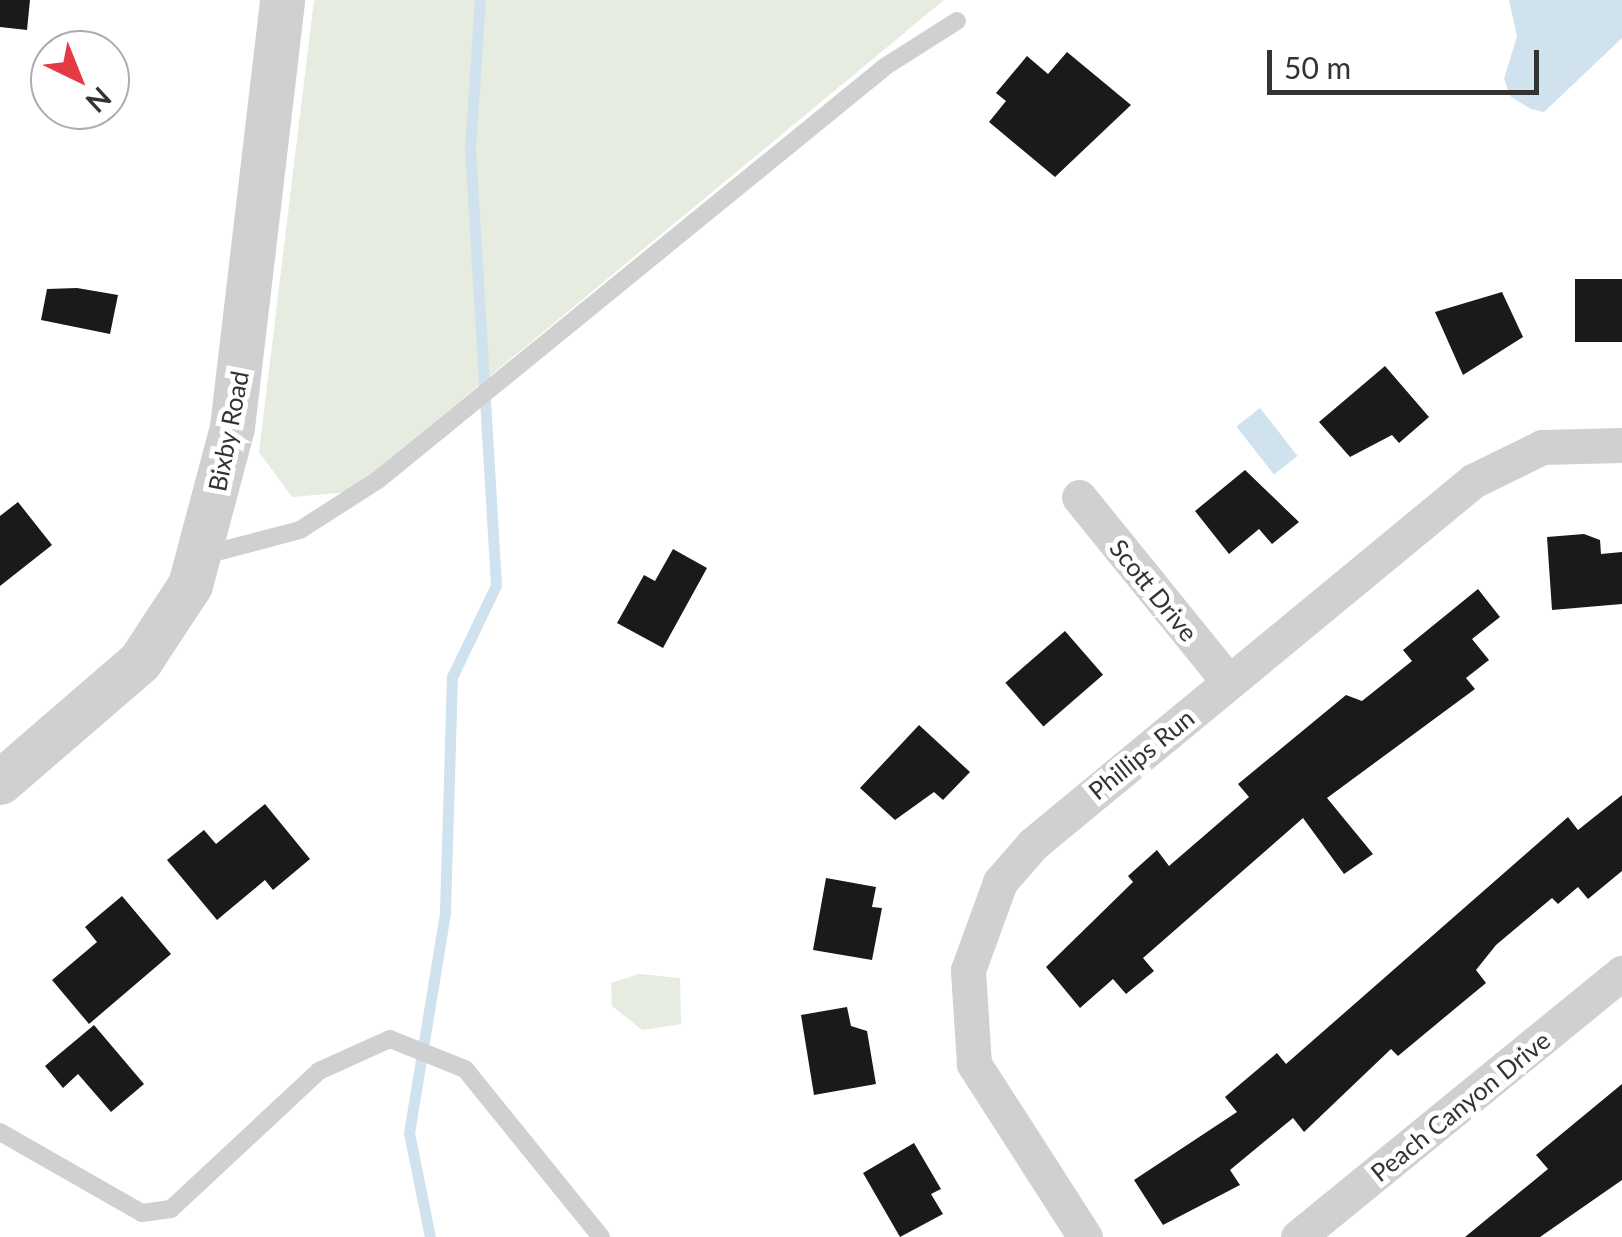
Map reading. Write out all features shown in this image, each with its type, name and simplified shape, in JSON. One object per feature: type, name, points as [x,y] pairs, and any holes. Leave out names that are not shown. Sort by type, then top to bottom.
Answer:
[{"type":"street","name":"Bixby Road","points":[[0,782],[140,661],[175,615],[200,556],[232,427],[282,0]]},
{"type":"street","name":"Phillips Run","points":[[1084,1237],[974,1064],[966,994],[972,947],[987,903],[1033,844],[1473,481],[1542,448],[1622,445]]},
{"type":"street","name":"Scott Drive","points":[[1079,497],[1229,682]]},
{"type":"street","name":"Peach Canyon Drive","points":[[1298,1237],[1622,974]]},
{"type":"lane","points":[[200,556],[300,530],[467,407],[886,66],[957,21]]},
{"type":"lane","points":[[0,1132],[142,1213],[170,1209],[320,1071],[399,1043],[465,1069],[523,1134],[602,1237]]},
{"type":"shaded area","points":[[314,0],[944,0],[350,492],[292,497],[259,452]]},
{"type":"shaded area","points":[[639,974],[680,978],[681,1024],[642,1030],[612,1006],[611,983]]},
{"type":"water","points":[[1509,0],[1622,0],[1622,38],[1544,112],[1531,109],[1510,96],[1504,79],[1517,36]]},
{"type":"water","points":[[1260,408],[1298,456],[1274,475],[1236,426]]},
{"type":"building","points":[[0,0],[30,0],[27,30],[0,27]]},
{"type":"building","points":[[1067,52],[1131,105],[1055,177],[989,122],[1006,101],[996,93],[1027,56],[1048,74]]},
{"type":"building","points":[[1575,279],[1622,279],[1622,342],[1575,342]]},
{"type":"building","points":[[77,288],[118,295],[110,334],[41,320],[47,289]]},
{"type":"building","points":[[1502,292],[1523,337],[1463,375],[1435,312]]},
{"type":"building","points":[[1385,366],[1429,417],[1399,443],[1392,435],[1350,457],[1319,422]]},
{"type":"building","points":[[1245,470],[1299,522],[1272,544],[1259,529],[1229,554],[1195,511]]},
{"type":"building","points":[[18,502],[52,545],[0,586],[0,516]]},
{"type":"building","points":[[1584,534],[1600,540],[1601,554],[1622,552],[1622,604],[1552,610],[1547,537]]},
{"type":"building","points":[[673,549],[707,568],[663,648],[617,623],[644,575],[655,581]]},
{"type":"building","points":[[1478,589],[1500,617],[1472,639],[1489,660],[1466,678],[1475,689],[1327,798],[1373,854],[1344,874],[1303,818],[1143,958],[1154,971],[1126,994],[1113,979],[1080,1008],[1046,967],[1133,882],[1128,876],[1157,850],[1169,866],[1249,797],[1238,784],[1346,695],[1362,701],[1412,661],[1403,650]]},
{"type":"building","points":[[1065,631],[1103,675],[1043,727],[1005,683]]},
{"type":"building","points":[[919,725],[970,772],[943,800],[934,792],[895,820],[860,788]]},
{"type":"building","points":[[1622,795],[1622,871],[1588,899],[1578,887],[1558,904],[1552,898],[1496,945],[1476,970],[1486,983],[1398,1056],[1391,1049],[1304,1132],[1293,1118],[1230,1170],[1240,1185],[1163,1225],[1134,1180],[1237,1112],[1225,1097],[1277,1053],[1286,1064],[1568,817],[1578,830]]},
{"type":"building","points":[[265,804],[310,859],[273,890],[265,880],[217,920],[167,860],[204,830],[216,844]]},
{"type":"building","points":[[826,878],[876,887],[872,907],[882,908],[872,960],[813,950]]},
{"type":"building","points":[[122,896],[171,954],[89,1024],[52,980],[97,942],[85,927]]},
{"type":"building","points":[[847,1007],[851,1026],[867,1031],[876,1084],[814,1095],[801,1015]]},
{"type":"building","points":[[94,1025],[144,1084],[111,1112],[78,1074],[63,1088],[45,1066]]},
{"type":"building","points":[[1622,1084],[1622,1180],[1540,1237],[1465,1237],[1548,1169],[1536,1155]]},
{"type":"building","points":[[914,1143],[941,1189],[931,1194],[943,1214],[900,1237],[863,1173]]},
{"type":"waterway","points":[[430,1237],[409,1133],[445,912],[452,677],[496,585],[470,149],[480,0]]}]
